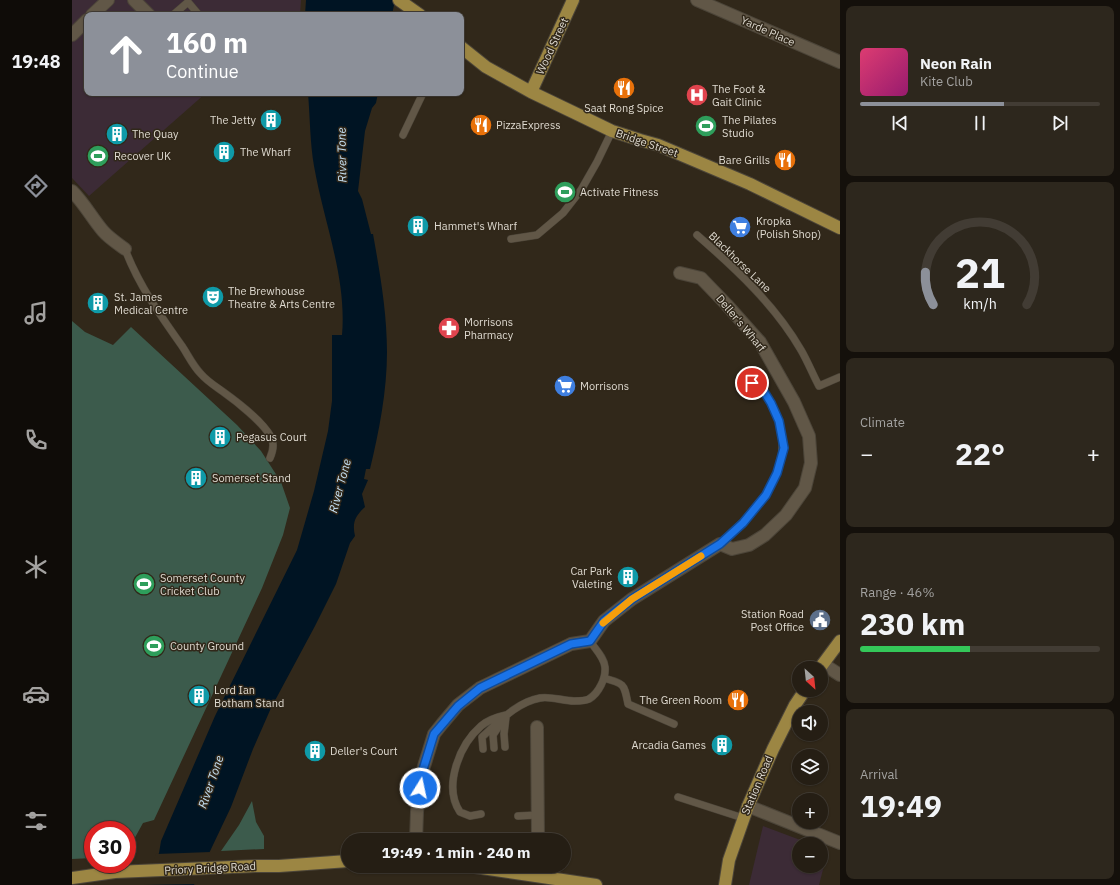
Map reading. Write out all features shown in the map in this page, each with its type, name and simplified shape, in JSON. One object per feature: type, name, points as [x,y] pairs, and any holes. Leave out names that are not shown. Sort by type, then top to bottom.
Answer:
[{"type":"main road","points":[[399,0],[416,12]]},
{"type":"main road","name":"Wood Street","points":[[531,92],[573,0]]},
{"type":"main road","name":"Bridge Street","points":[[464,49],[486,67],[531,92],[612,131],[658,145],[750,184],[840,228]]},
{"type":"main road","points":[[825,661],[840,641]]},
{"type":"main road","name":"Station Road","points":[[725,885],[729,860],[743,818],[773,748],[800,697]]},
{"type":"main road","name":"Priory Bridge Road","points":[[72,878],[115,872],[279,866],[341,862]]},
{"type":"main road","points":[[546,873],[596,885]]},
{"type":"street","points":[[95,12],[108,0]]},
{"type":"street","points":[[134,0],[146,12]]},
{"type":"street","name":"Yarde Place","points":[[697,0],[840,62]]},
{"type":"street","points":[[72,35],[84,23]]},
{"type":"street","points":[[72,191],[80,199],[102,230],[112,240],[125,249]]},
{"type":"street","name":"Deller's Wharf","points":[[680,273],[701,278],[760,342],[794,402],[808,436],[811,463],[805,488],[786,515],[765,535],[749,545],[732,549],[720,544]]},
{"type":"street","points":[[416,833],[421,776],[434,734],[458,706],[480,688],[571,644],[590,641],[604,621],[632,599],[720,544]]},
{"type":"street","points":[[828,669],[840,675]]},
{"type":"street","points":[[537,727],[538,833]]},
{"type":"street","points":[[748,806],[840,843]]},
{"type":"lane","points":[[176,12],[188,2],[196,12]]},
{"type":"lane","points":[[404,135],[422,96]]},
{"type":"lane","points":[[511,239],[537,235],[563,213],[581,190],[612,131]]},
{"type":"lane","name":"Blackhorse Lane","points":[[697,235],[732,266],[770,306],[801,351],[819,386],[840,376]]},
{"type":"lane","points":[[125,249],[138,279],[200,374],[213,386],[244,408],[272,438],[274,444],[270,458]]},
{"type":"lane","points":[[720,544],[743,523],[766,495],[777,473],[784,448],[779,421],[763,390],[752,383],[741,384]]},
{"type":"lane","points":[[483,749],[482,737],[506,715],[525,704],[541,698],[574,701],[588,699],[597,692],[604,678],[605,667],[602,658],[590,641]]},
{"type":"lane","points":[[604,678],[619,683],[624,687],[628,704],[674,724]]},
{"type":"lane","points":[[505,748],[504,734],[506,715]]},
{"type":"lane","points":[[494,748],[493,735],[506,715]]},
{"type":"lane","points":[[480,814],[470,816],[460,812],[454,800],[454,776],[463,748],[481,726],[494,718],[506,715]]},
{"type":"lane","points":[[678,797],[743,818]]},
{"type":"lane","points":[[518,814],[537,812]]},
{"type":"shaded area","points":[[72,0],[301,0],[300,12],[84,12],[84,96],[203,96],[89,196],[72,178]]},
{"type":"shaded area","points":[[763,826],[792,837],[792,873],[822,873],[819,885],[749,885]]},
{"type":"green space","name":"County Ground","points":[[72,321],[85,332],[113,345],[131,327],[237,425],[261,451],[281,482],[290,508],[283,535],[262,588],[154,820],[143,823],[136,836],[136,821],[84,821],[84,858],[72,859]]},
{"type":"green space","points":[[252,801],[256,822],[264,836],[264,849],[221,851],[239,825]]},
{"type":"water","points":[[306,0],[395,0],[393,12],[305,12]]},
{"type":"water","name":"River Tone","points":[[308,96],[377,96],[365,131],[358,191],[362,199],[371,234],[373,234],[383,293],[386,323],[387,367],[382,411],[376,441],[370,469],[366,469],[364,479],[368,480],[362,494],[365,507],[355,520],[355,536],[350,543],[336,584],[271,708],[253,749],[231,807],[194,885],[146,885],[159,853],[161,841],[215,716],[297,550],[314,491],[328,431],[332,401],[332,335],[342,335],[343,314],[334,250],[318,187],[311,139]]},
{"type":"pier","points":[[211,852],[197,884],[144,885],[156,854]]},
{"type":"slow traffic","points":[[603,623],[632,599],[701,556]]},
{"type":"place","name":"Saat Rong Spice","points":[[624,88]]},
{"type":"place","name":"The Foot & Gait Clinic","points":[[697,95]]},
{"type":"place","name":"The Jetty","points":[[271,120]]},
{"type":"place","name":"PizzaExpress","points":[[481,125]]},
{"type":"place","name":"The Pilates Studio","points":[[706,126]]},
{"type":"place","name":"The Quay","points":[[117,134]]},
{"type":"place","name":"The Wharf","points":[[224,152]]},
{"type":"place","name":"Recover UK","points":[[98,156]]},
{"type":"place","name":"Bare Grills","points":[[785,160]]},
{"type":"place","name":"Activate Fitness","points":[[565,192]]},
{"type":"place","name":"Hammet's Wharf","points":[[418,226]]},
{"type":"place","name":"Kropka (Polish Shop)","points":[[740,227]]},
{"type":"place","name":"The Brewhouse Theatre & Arts Centre","points":[[213,297]]},
{"type":"place","name":"St. James Medical Centre","points":[[98,303]]},
{"type":"place","name":"Morrisons Pharmacy","points":[[449,328]]},
{"type":"place","name":"Morrisons","points":[[565,386]]},
{"type":"place","name":"Pegasus Court","points":[[220,437]]},
{"type":"place","name":"Somerset Stand","points":[[196,478]]},
{"type":"place","name":"Car Park Valeting","points":[[628,577]]},
{"type":"place","name":"Somerset County Cricket Club","points":[[144,584]]},
{"type":"place","name":"Station Road Post Office","points":[[820,620]]},
{"type":"place","name":"County Ground","points":[[154,646]]},
{"type":"place","name":"Lord Ian Botham Stand","points":[[199,696]]},
{"type":"place","name":"The Green Room","points":[[738,700]]},
{"type":"place","name":"Arcadia Games","points":[[722,745]]},
{"type":"place","name":"Deller's Court","points":[[315,751]]},
{"type":"route","points":[[420,788],[421,776],[429,746],[434,734],[458,706],[480,688],[571,644],[590,641],[604,621],[632,599],[720,544],[743,523],[766,495],[777,473],[784,448],[779,421],[771,403],[763,390],[752,383]]}]
